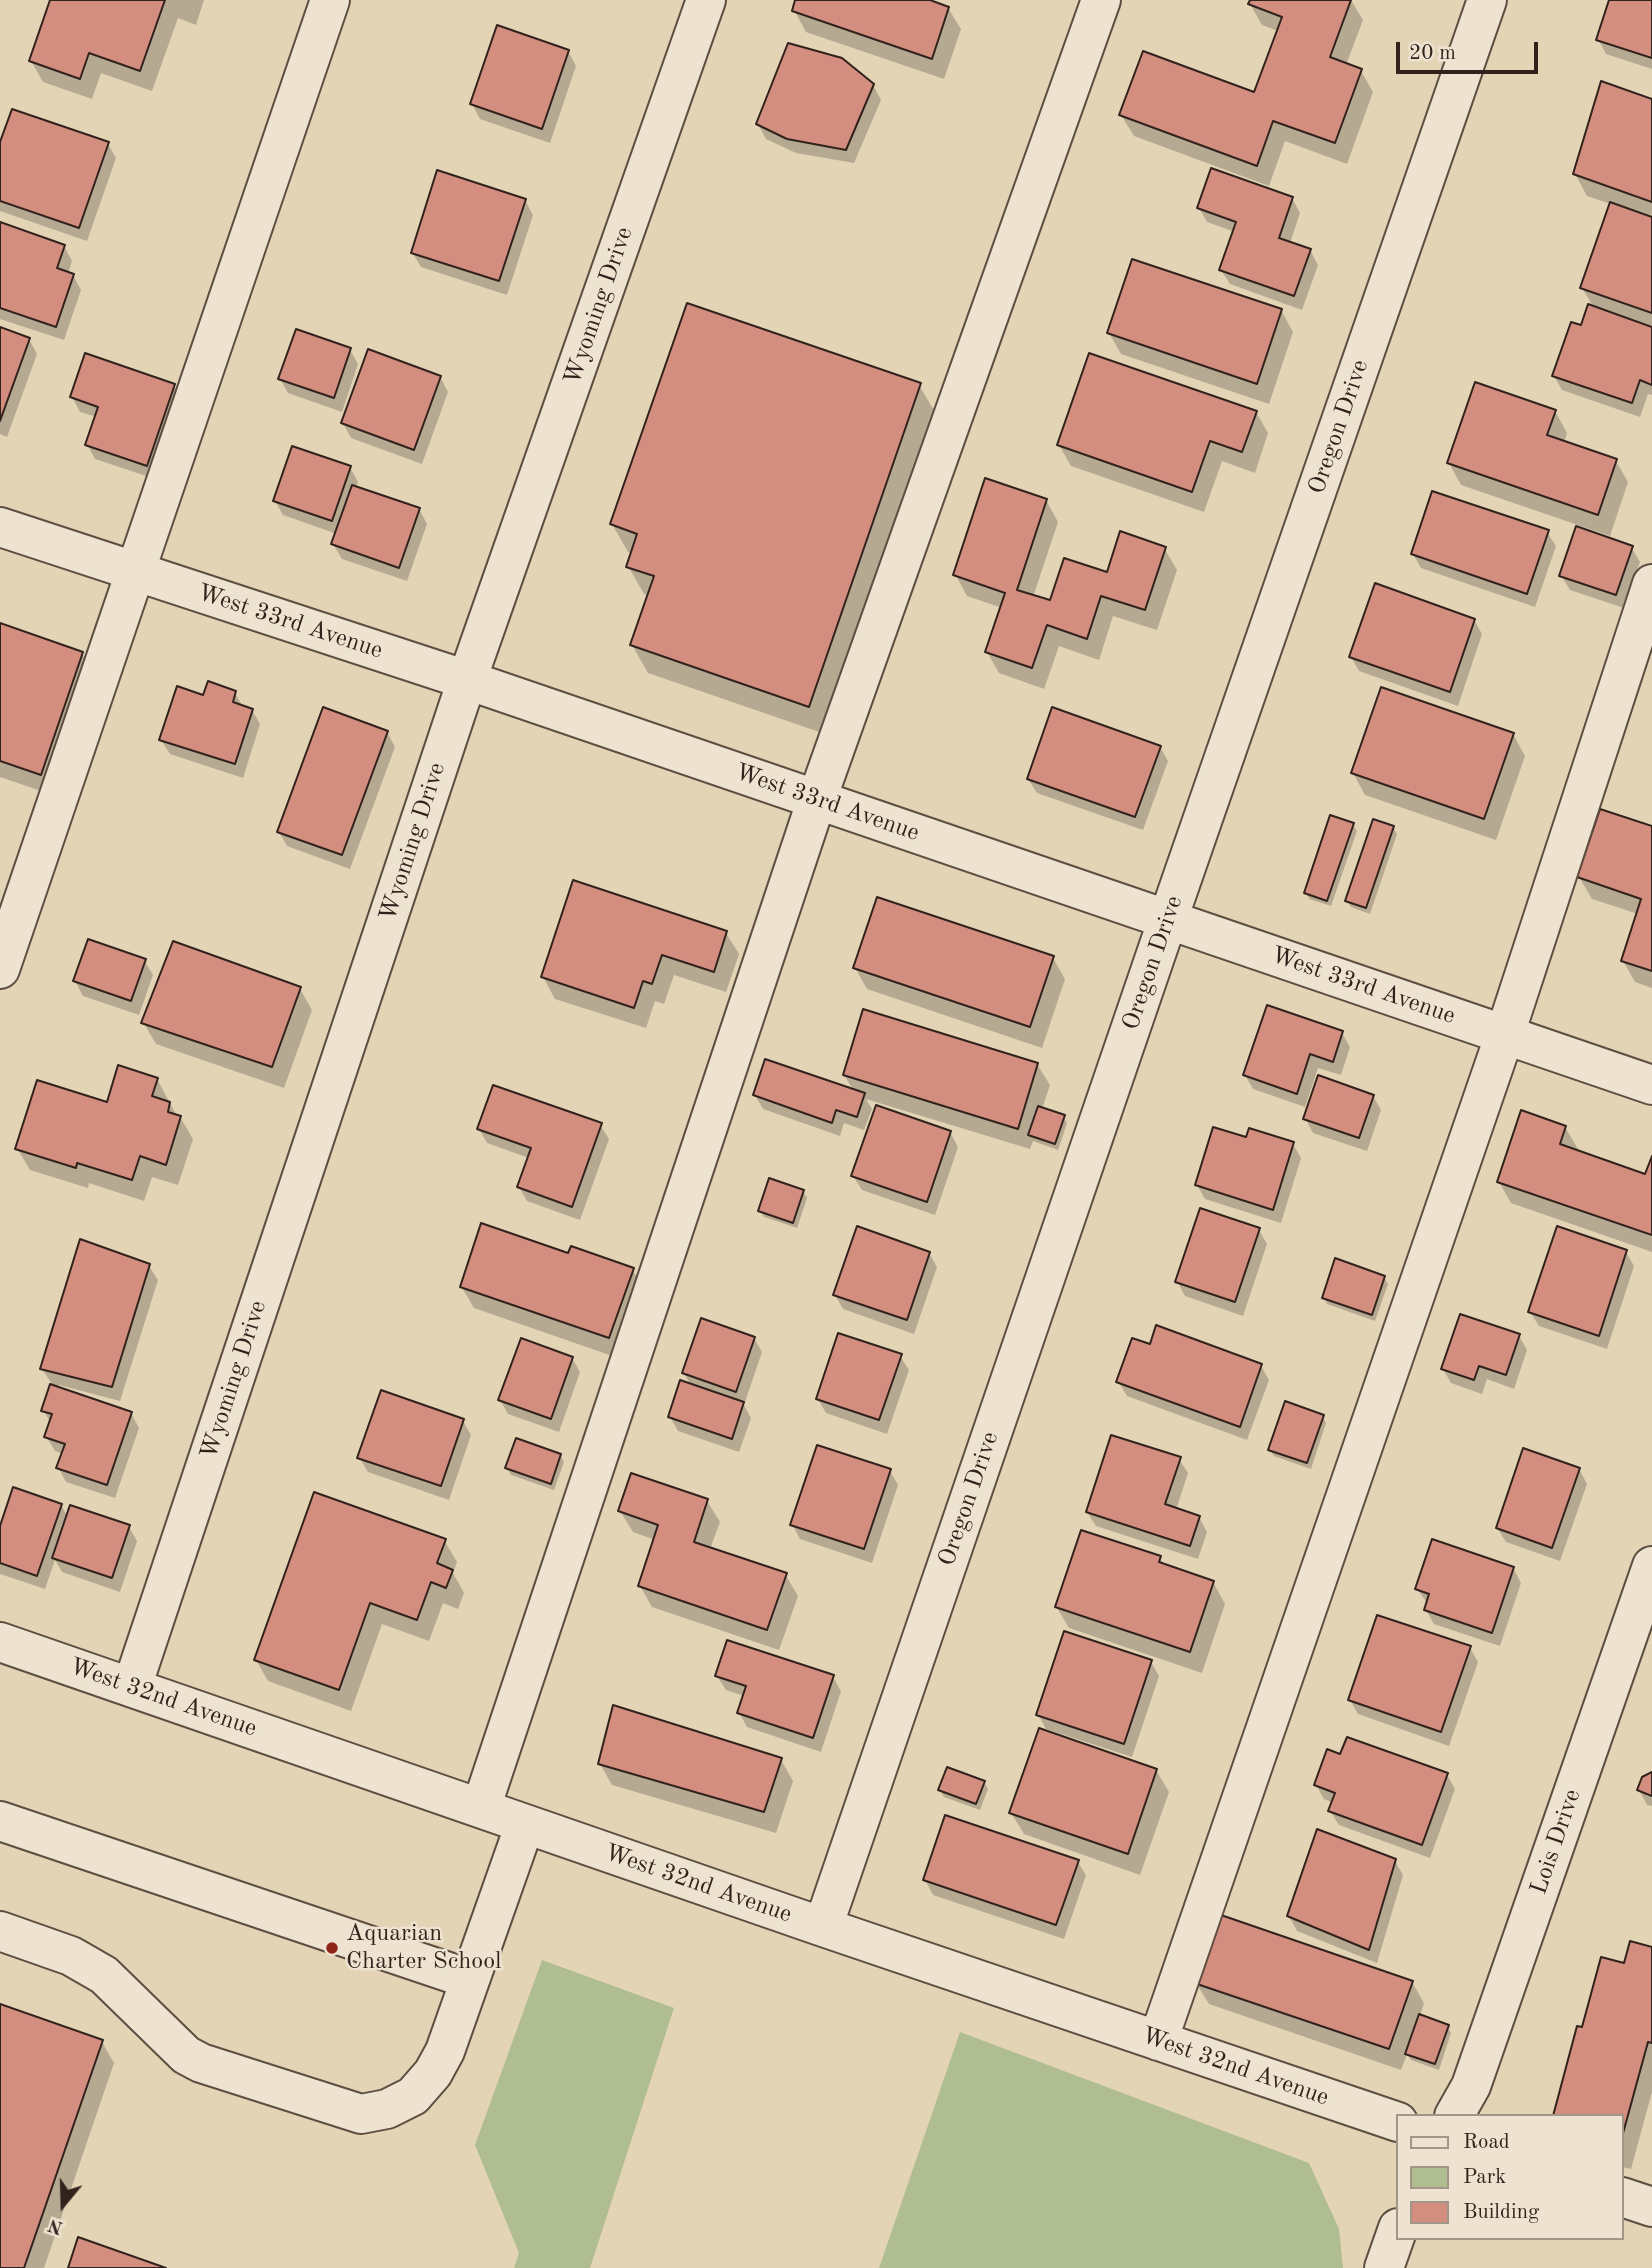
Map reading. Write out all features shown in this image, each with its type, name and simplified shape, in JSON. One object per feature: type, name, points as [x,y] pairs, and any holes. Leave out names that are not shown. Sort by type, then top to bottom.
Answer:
[{"type":"street","points":[[0,968],[330,0]]},
{"type":"street","name":"Wyoming Drive","points":[[132,1687],[467,680],[706,0]]},
{"type":"street","points":[[481,1808],[817,799],[1101,0]]},
{"type":"street","name":"Oregon Drive","points":[[823,1927],[1168,919],[1487,0]]},
{"type":"street","name":"West 33rd Avenue","points":[[0,527],[467,680],[1652,1085]]},
{"type":"street","points":[[1158,2041],[1505,1034],[1652,584]]},
{"type":"street","name":"Lois Drive","points":[[1455,2114],[1471,2086],[1652,1566]]},
{"type":"street","name":"West 32nd Avenue","points":[[0,1642],[823,1927],[1396,2121]]},
{"type":"street","points":[[0,1821],[469,1979]]},
{"type":"street","points":[[0,1931],[71,1956],[104,1975],[186,2055],[201,2063],[361,2114],[387,2109],[413,2096],[433,2073],[445,2051],[525,1824]]},
{"type":"street","points":[[1624,2198],[1652,2207]]},
{"type":"street","points":[[1384,2268],[1396,2234]]},
{"type":"green space","points":[[542,1960],[674,2008],[590,2268],[514,2268],[519,2253],[475,2145]]},
{"type":"green space","points":[[960,2032],[1309,2163],[1339,2229],[1343,2268],[879,2268]]},
{"type":"building","points":[[50,0],[165,0],[140,71],[89,53],[80,79],[29,61]]},
{"type":"building","points":[[795,0],[930,0],[949,7],[932,59],[792,11]]},
{"type":"building","points":[[1250,0],[1351,0],[1330,57],[1362,69],[1335,143],[1273,121],[1257,166],[1119,115],[1143,51],[1254,92],[1282,17],[1248,4]]},
{"type":"building","points":[[1609,0],[1652,0],[1652,58],[1596,40]]},
{"type":"building","points":[[497,25],[569,50],[542,129],[470,104]]},
{"type":"building","points":[[788,43],[842,58],[874,84],[846,150],[787,139],[756,124]]},
{"type":"building","points":[[1601,81],[1652,99],[1652,202],[1573,174]]},
{"type":"building","points":[[12,109],[109,142],[79,228],[0,201],[0,142]]},
{"type":"building","points":[[1211,168],[1293,197],[1279,238],[1311,249],[1294,296],[1219,270],[1236,222],[1197,208]]},
{"type":"building","points":[[437,170],[526,199],[499,281],[411,253]]},
{"type":"building","points":[[1610,202],[1652,217],[1652,313],[1580,288]]},
{"type":"building","points":[[0,222],[65,245],[57,268],[74,274],[56,327],[0,308]]},
{"type":"building","points":[[1132,259],[1282,309],[1257,384],[1107,333]]},
{"type":"building","points":[[687,303],[921,383],[809,707],[630,645],[654,576],[626,567],[637,534],[610,524]]},
{"type":"building","points":[[1588,304],[1652,327],[1652,385],[1640,380],[1632,403],[1552,376],[1571,322],[1581,325]]},
{"type":"building","points":[[0,327],[30,338],[0,421]]},
{"type":"building","points":[[296,329],[351,348],[334,398],[278,379]]},
{"type":"building","points":[[368,349],[441,376],[414,450],[341,423]]},
{"type":"building","points":[[85,353],[175,384],[147,466],[85,445],[98,407],[70,397]]},
{"type":"building","points":[[1089,353],[1257,411],[1242,452],[1210,441],[1192,492],[1057,445]]},
{"type":"building","points":[[1475,382],[1556,410],[1547,435],[1617,459],[1598,515],[1447,463]]},
{"type":"building","points":[[292,446],[351,466],[332,521],[273,501]]},
{"type":"building","points":[[985,478],[1047,499],[1017,590],[1050,600],[1064,558],[1107,572],[1120,531],[1166,547],[1145,610],[1101,596],[1087,639],[1047,625],[1032,668],[985,652],[1005,593],[953,575]]},
{"type":"building","points":[[352,485],[420,508],[399,568],[331,544]]},
{"type":"building","points":[[1432,491],[1549,530],[1527,594],[1411,554]]},
{"type":"building","points":[[1576,526],[1633,546],[1616,595],[1559,576]]},
{"type":"building","points":[[1375,583],[1475,619],[1450,692],[1349,657]]},
{"type":"building","points":[[0,623],[83,652],[41,775],[0,761]]},
{"type":"building","points":[[208,681],[236,691],[233,702],[253,709],[235,764],[159,740],[177,686],[203,695]]},
{"type":"building","points":[[1381,687],[1514,733],[1484,819],[1351,773]]},
{"type":"building","points":[[323,707],[388,731],[342,855],[277,832]]},
{"type":"building","points":[[1052,707],[1161,746],[1135,817],[1027,779]]},
{"type":"building","points":[[1600,809],[1652,826],[1652,971],[1621,961],[1641,899],[1577,877]]},
{"type":"building","points":[[1330,815],[1354,823],[1327,901],[1304,893]]},
{"type":"building","points":[[1373,819],[1394,826],[1366,908],[1345,901]]},
{"type":"building","points":[[573,880],[727,931],[714,972],[662,955],[652,984],[643,981],[634,1008],[541,977]]},
{"type":"building","points":[[877,897],[1054,956],[1030,1027],[853,968]]},
{"type":"building","points":[[88,939],[146,959],[131,1001],[73,981]]},
{"type":"building","points":[[173,941],[301,987],[272,1067],[141,1023]]},
{"type":"building","points":[[1267,1005],[1343,1031],[1333,1062],[1310,1054],[1297,1094],[1243,1075]]},
{"type":"building","points":[[863,1009],[1038,1063],[1018,1129],[843,1075]]},
{"type":"building","points":[[765,1059],[865,1093],[857,1117],[836,1110],[832,1123],[753,1095]]},
{"type":"building","points":[[118,1065],[158,1078],[152,1096],[170,1102],[168,1112],[181,1116],[166,1165],[140,1156],[132,1180],[77,1163],[76,1168],[15,1149],[37,1080],[107,1102]]},
{"type":"building","points":[[1318,1075],[1374,1095],[1359,1138],[1303,1119]]},
{"type":"building","points":[[493,1085],[602,1123],[572,1207],[517,1187],[531,1148],[477,1129]]},
{"type":"building","points":[[876,1105],[951,1131],[927,1202],[851,1176]]},
{"type":"building","points":[[1038,1106],[1065,1115],[1055,1144],[1028,1135]]},
{"type":"building","points":[[1521,1110],[1566,1126],[1560,1144],[1645,1174],[1652,1156],[1652,1235],[1497,1182]]},
{"type":"building","points":[[1213,1127],[1246,1137],[1249,1128],[1294,1142],[1273,1210],[1195,1185]]},
{"type":"building","points":[[769,1178],[804,1190],[793,1223],[758,1211]]},
{"type":"building","points":[[1200,1208],[1260,1228],[1235,1302],[1175,1282]]},
{"type":"building","points":[[481,1223],[568,1253],[571,1246],[634,1268],[609,1338],[460,1287]]},
{"type":"building","points":[[857,1226],[930,1252],[907,1320],[833,1295]]},
{"type":"building","points":[[1557,1226],[1627,1250],[1599,1336],[1528,1312]]},
{"type":"building","points":[[80,1239],[150,1264],[112,1387],[40,1369]]},
{"type":"building","points":[[1335,1258],[1385,1276],[1372,1315],[1322,1298]]},
{"type":"building","points":[[1460,1314],[1520,1334],[1506,1375],[1479,1366],[1474,1380],[1441,1369]]},
{"type":"building","points":[[701,1318],[755,1337],[736,1392],[682,1373]]},
{"type":"building","points":[[1156,1325],[1262,1364],[1240,1427],[1116,1382],[1132,1338],[1150,1344]]},
{"type":"building","points":[[838,1333],[902,1354],[879,1420],[816,1399]]},
{"type":"building","points":[[521,1338],[573,1357],[551,1419],[498,1400]]},
{"type":"building","points":[[680,1380],[744,1402],[732,1439],[668,1417]]},
{"type":"building","points":[[50,1384],[132,1412],[107,1485],[56,1468],[65,1444],[44,1437],[52,1414],[41,1411]]},
{"type":"building","points":[[381,1390],[464,1419],[441,1486],[357,1458]]},
{"type":"building","points":[[1285,1401],[1324,1415],[1307,1463],[1268,1450]]},
{"type":"building","points":[[1111,1435],[1181,1457],[1165,1504],[1200,1516],[1190,1546],[1086,1512]]},
{"type":"building","points":[[516,1438],[561,1454],[551,1484],[505,1468]]},
{"type":"building","points":[[817,1445],[891,1469],[864,1549],[790,1525]]},
{"type":"building","points":[[1523,1448],[1580,1468],[1552,1548],[1496,1528]]},
{"type":"building","points":[[631,1473],[708,1499],[694,1542],[787,1573],[767,1630],[638,1586],[658,1525],[618,1511]]},
{"type":"building","points":[[13,1487],[62,1504],[37,1576],[0,1563],[0,1526]]},
{"type":"building","points":[[314,1492],[446,1539],[437,1563],[453,1570],[446,1588],[431,1582],[417,1620],[370,1603],[339,1690],[254,1660]]},
{"type":"building","points":[[70,1505],[130,1525],[112,1578],[52,1558]]},
{"type":"building","points":[[1081,1530],[1161,1556],[1159,1562],[1214,1581],[1190,1652],[1055,1607]]},
{"type":"building","points":[[1432,1539],[1514,1567],[1492,1633],[1424,1610],[1429,1594],[1415,1589]]},
{"type":"building","points":[[1377,1615],[1471,1646],[1441,1732],[1348,1700]]},
{"type":"building","points":[[1064,1631],[1152,1660],[1124,1744],[1036,1715]]},
{"type":"building","points":[[727,1640],[834,1675],[813,1738],[737,1713],[746,1686],[715,1676]]},
{"type":"building","points":[[613,1705],[782,1758],[764,1812],[598,1764]]},
{"type":"building","points":[[1039,1728],[1157,1769],[1128,1854],[1009,1813]]},
{"type":"building","points":[[1347,1737],[1448,1773],[1422,1845],[1328,1811],[1335,1793],[1314,1785],[1327,1749],[1340,1754]]},
{"type":"building","points":[[947,1767],[985,1781],[976,1804],[938,1790]]},
{"type":"building","points":[[1652,1772],[1652,1796],[1637,1790],[1642,1777]]},
{"type":"building","points":[[945,1815],[1079,1860],[1056,1925],[923,1880]]},
{"type":"building","points":[[1317,1829],[1396,1859],[1369,1950],[1287,1916]]},
{"type":"building","points":[[1218,1914],[1413,1981],[1389,2049],[1194,1983]]},
{"type":"building","points":[[1630,1941],[1652,1947],[1652,2043],[1648,2042],[1624,2130],[1624,2114],[1554,2114],[1577,2026],[1582,2027],[1601,1957],[1624,1963]]},
{"type":"building","points":[[0,2004],[103,2040],[24,2268],[0,2268]]},
{"type":"building","points":[[1419,2014],[1449,2025],[1435,2064],[1405,2054]]},
{"type":"building","points":[[78,2237],[166,2268],[68,2268]]},
{"type":"place","name":"Aquarian Charter School","points":[[332,1948]]}]
